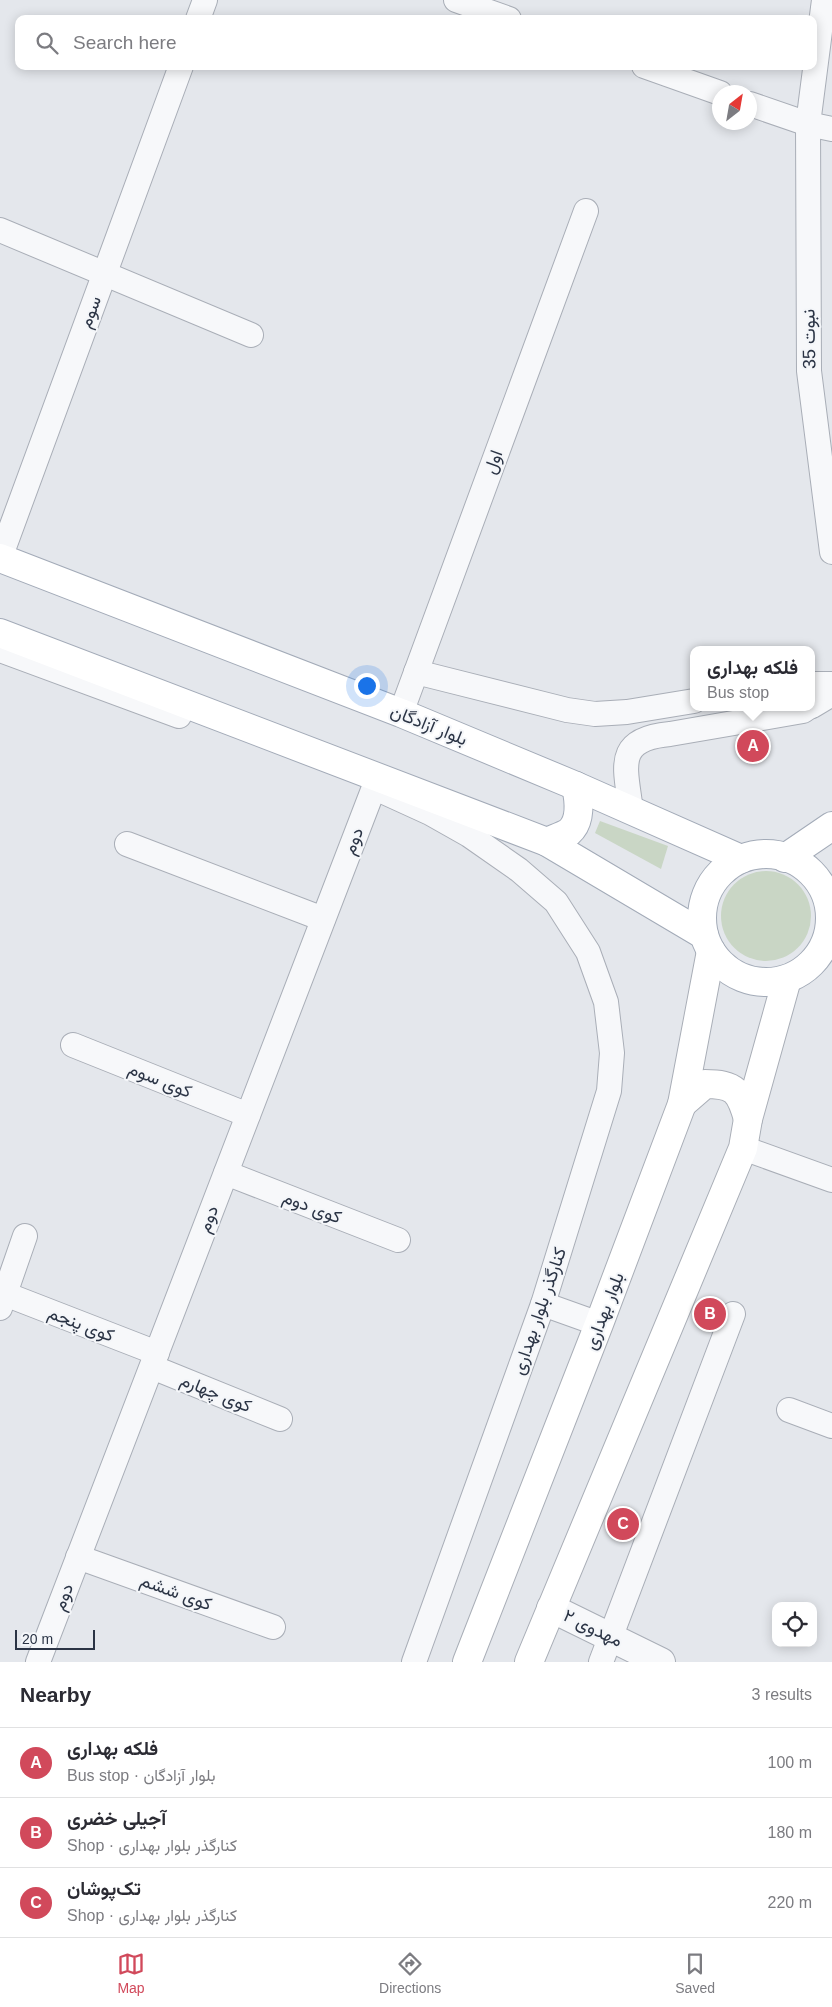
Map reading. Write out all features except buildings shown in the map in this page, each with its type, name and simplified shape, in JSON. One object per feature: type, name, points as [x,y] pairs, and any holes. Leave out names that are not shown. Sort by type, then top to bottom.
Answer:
[{"type":"main road","name":"بلوار آزادگان","points":[[0,558],[401,713],[576,786],[741,859]]},
{"type":"main road","points":[[0,633],[376,782],[546,842],[707,943]]},
{"type":"main road","points":[[546,842],[569,832],[576,820],[580,803],[576,786]]},
{"type":"main road","points":[[785,858],[832,826]]},
{"type":"main road","points":[[763,855],[785,858],[810,872],[819,884],[826,897],[831,925],[825,943],[816,958],[803,970],[787,979],[770,982],[752,981],[736,975],[722,965],[707,943],[701,916],[705,898],[713,882],[725,868],[741,859],[763,855]]},
{"type":"main road","name":"بلوار بهداری","points":[[467,1662],[599,1324],[682,1104],[707,943]]},
{"type":"main road","points":[[529,1662],[743,1148],[748,1119],[787,979]]},
{"type":"main road","points":[[682,1104],[705,1084],[723,1084],[736,1092],[744,1104],[748,1119]]},
{"type":"street","points":[[199,15],[205,0]]},
{"type":"street","points":[[456,0],[498,15]]},
{"type":"street","name":"نبوت 35","points":[[817,54],[824,0]]},
{"type":"street","name":"سوم","points":[[0,558],[180,70]]},
{"type":"street","points":[[655,70],[712,90]]},
{"type":"street","name":"نبوت 35","points":[[815,70],[808,124],[809,371],[832,552]]},
{"type":"street","points":[[757,106],[808,124],[832,129]]},
{"type":"street","name":"اول","points":[[401,713],[586,211]]},
{"type":"street","points":[[0,230],[251,335]]},
{"type":"street","name":"کنارگذر بلوار بهداری","points":[[0,650],[376,782],[469,835],[519,870],[556,902],[588,952],[606,1002],[612,1054],[609,1091],[543,1304],[414,1662]]},
{"type":"street","points":[[416,672],[567,710],[595,714],[627,712],[690,702]]},
{"type":"street","points":[[815,684],[832,684]]},
{"type":"street","points":[[815,703],[832,694]]},
{"type":"street","points":[[631,811],[626,762],[630,751],[639,740],[652,736],[803,711]]},
{"type":"street","name":"دوم","points":[[38,1662],[376,782]]},
{"type":"street","points":[[127,844],[323,919]]},
{"type":"street","name":"کوی سوم","points":[[72,1045],[248,1115]]},
{"type":"street","points":[[743,1148],[832,1180]]},
{"type":"street","name":"کوی دوم","points":[[226,1173],[398,1240]]},
{"type":"street","points":[[3,1302],[25,1236]]},
{"type":"street","name":"کوی پنجم","points":[[3,1302],[154,1360]]},
{"type":"street","points":[[543,1304],[599,1324]]},
{"type":"street","points":[[600,1662],[734,1314]]},
{"type":"street","name":"کوی چهارم","points":[[154,1360],[280,1419]]},
{"type":"street","points":[[789,1410],[832,1426]]},
{"type":"street","name":"کوی ششم","points":[[78,1557],[273,1627]]},
{"type":"street","name":"مهدوی ۲","points":[[551,1608],[661,1662]]},
{"type":"green space","points":[[600,821],[668,846],[661,869],[595,833]]},
{"type":"green space","points":[[766,871],[783,874],[798,884],[808,899],[811,916],[808,933],[798,948],[783,958],[766,961],[749,958],[734,948],[724,933],[721,916],[724,899],[734,884],[749,874]]},
{"type":"place","name":"فلکه بهداری","points":[[753,746]]},
{"type":"place","name":"آجیلی خضری","points":[[710,1314]]},
{"type":"place","name":"تک‌پوشان","points":[[623,1524]]}]
